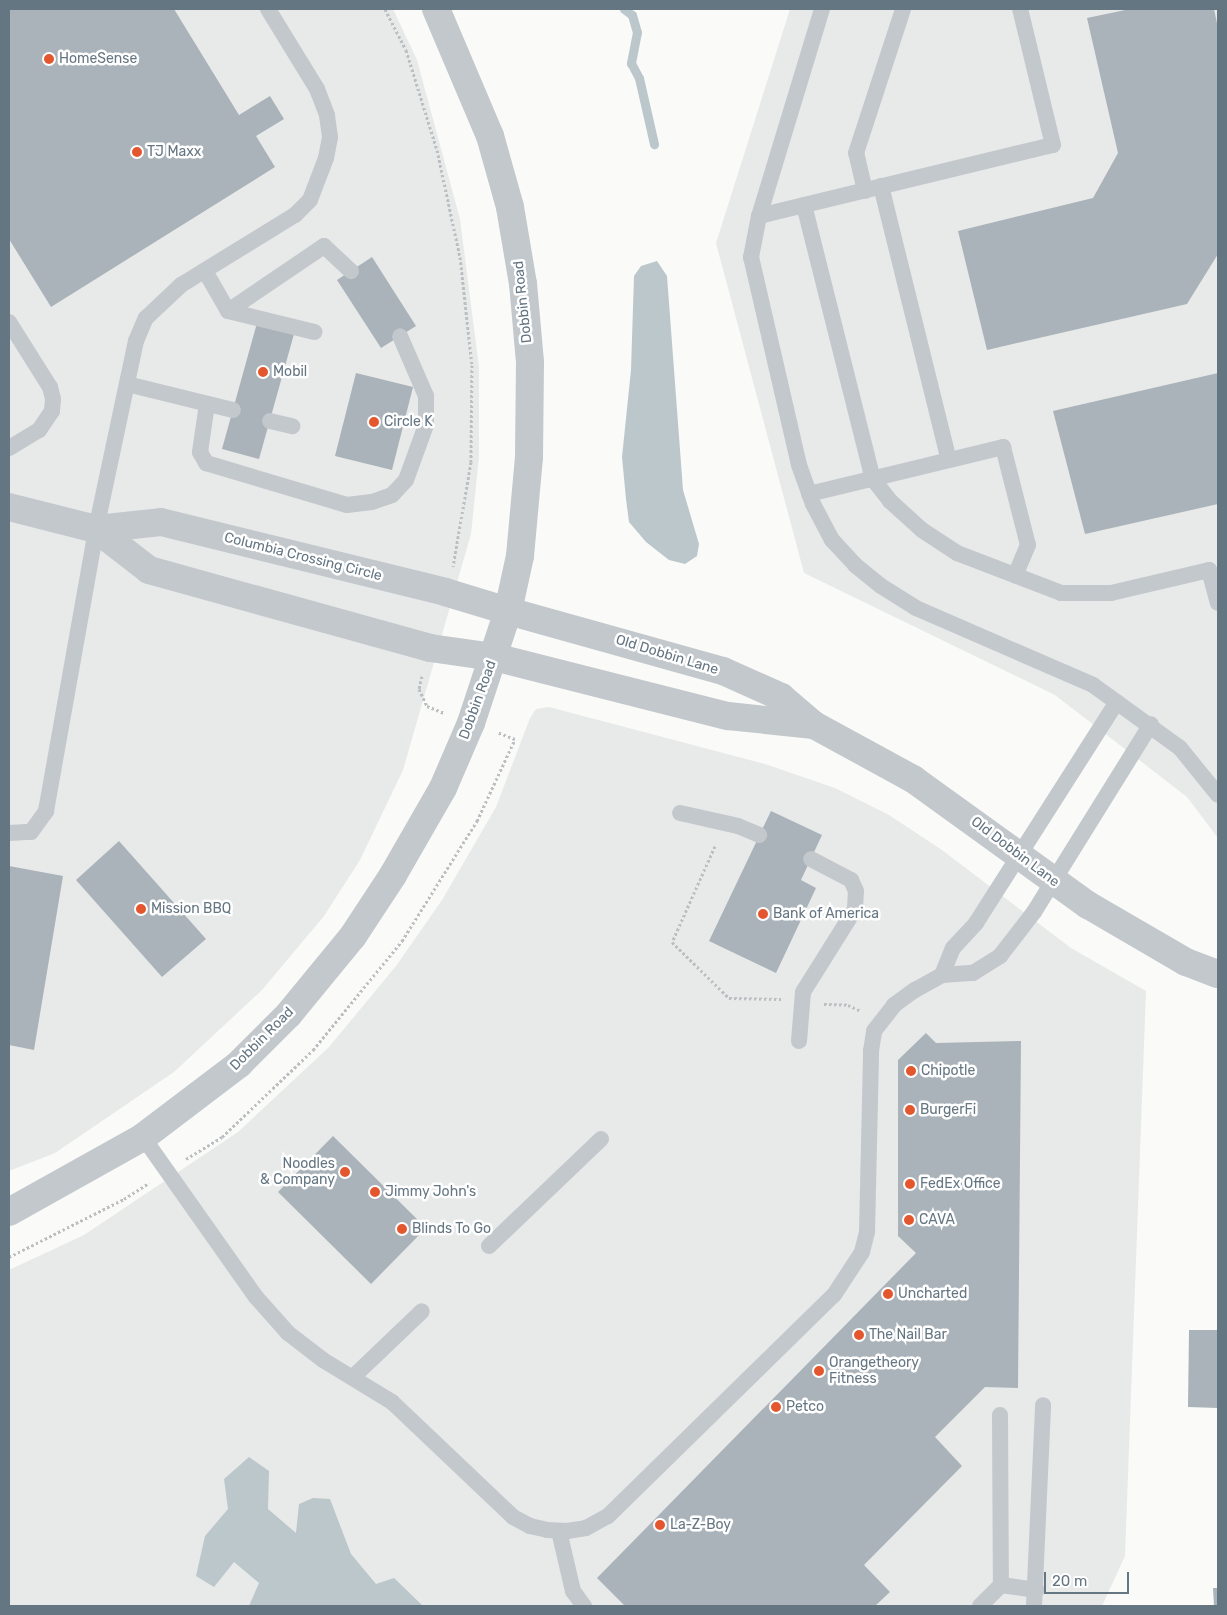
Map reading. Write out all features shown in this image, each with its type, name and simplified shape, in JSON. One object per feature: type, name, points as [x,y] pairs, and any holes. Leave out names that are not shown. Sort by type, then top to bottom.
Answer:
[{"type":"street","name":"Dobbin Road","points":[[9,1212],[144,1137],[239,1064],[289,1014],[353,936],[443,788],[471,722],[508,611],[520,556],[529,458],[530,362],[524,284],[510,208],[490,136],[436,9]]},
{"type":"street","name":"Columbia Crossing Circle","points":[[9,507],[96,529],[162,522],[445,592],[508,611]]},
{"type":"street","name":"Columbia Crossing Circle","points":[[96,529],[149,570],[430,648],[494,657]]},
{"type":"street","name":"Old Dobbin Lane","points":[[508,611],[722,671],[781,698],[814,726],[913,779],[1088,905],[1186,962],[1218,974]]},
{"type":"street","name":"Old Dobbin Lane","points":[[494,657],[728,716],[814,726]]},
{"type":"lane","points":[[9,833],[31,832],[46,811],[96,529],[136,341],[146,318],[181,285],[295,215],[310,200],[326,158],[330,137],[327,115],[317,89],[268,9]]},
{"type":"lane","points":[[822,9],[760,216],[751,256],[754,280],[799,465],[809,494],[832,540],[855,565],[881,586],[916,608],[1093,685],[1151,724],[1180,748],[1216,788]]},
{"type":"lane","points":[[865,190],[856,153],[903,9]]},
{"type":"lane","points":[[760,216],[1053,145],[1020,9]]},
{"type":"lane","points":[[881,186],[948,460]]},
{"type":"lane","points":[[804,205],[873,479],[890,501],[922,530],[957,552],[1061,594],[1111,593],[1209,570],[1218,603]]},
{"type":"lane","points":[[228,312],[324,246],[352,271]]},
{"type":"lane","points":[[205,270],[228,312],[316,332]]},
{"type":"lane","points":[[9,322],[50,387],[53,399],[52,411],[39,430],[9,448]]},
{"type":"lane","points":[[207,404],[200,452],[206,463],[347,505],[372,502],[392,495],[406,480],[426,425],[426,396],[400,336]]},
{"type":"lane","points":[[127,384],[232,410]]},
{"type":"lane","points":[[270,421],[292,426]]},
{"type":"lane","points":[[809,494],[1004,447],[1028,545],[1015,575]]},
{"type":"lane","points":[[942,975],[953,948],[976,924],[1117,702]]},
{"type":"lane","points":[[144,1137],[256,1297],[288,1334],[323,1360],[353,1377],[418,1424],[513,1517],[530,1526],[558,1531],[586,1528],[608,1516],[834,1295],[862,1252],[868,1224],[871,1051],[874,1032],[894,1005],[942,975],[973,973],[1000,956],[1054,881],[1151,724]]},
{"type":"lane","points":[[680,813],[738,826],[759,835]]},
{"type":"lane","points":[[799,1042],[803,992],[855,909],[856,891],[851,880],[811,859]]},
{"type":"lane","points":[[489,1246],[601,1139]]},
{"type":"lane","points":[[353,1377],[422,1311]]},
{"type":"lane","points":[[1001,1585],[1035,1598],[1043,1405]]},
{"type":"lane","points":[[980,1606],[1001,1585],[1000,1415]]},
{"type":"lane","points":[[558,1531],[573,1591],[584,1606]]},
{"type":"path","points":[[385,9],[406,50],[437,150],[460,257],[472,364],[471,462],[457,552]]},
{"type":"path","points":[[419,689],[427,706]]},
{"type":"path","points":[[211,1144],[313,1050],[402,941],[477,821],[515,739]]},
{"type":"path","points":[[715,846],[672,942],[729,998],[786,999]]},
{"type":"path","points":[[822,1004],[848,1005],[864,1012]]},
{"type":"path","points":[[9,1257],[124,1199]]},
{"type":"shaded area","points":[[9,9],[393,9],[417,60],[460,219],[479,367],[479,457],[471,534],[403,770],[360,860],[324,916],[262,990],[174,1072],[55,1153],[9,1171]]},
{"type":"shaded area","points":[[790,9],[1218,9],[1218,838],[1187,797],[1055,695],[804,573],[716,243]]},
{"type":"shaded area","points":[[657,261],[667,276],[683,490],[699,544],[697,556],[685,564],[669,560],[646,542],[629,522],[622,457],[631,370],[634,276],[641,266]]},
{"type":"shaded area","points":[[549,707],[765,764],[835,788],[889,815],[942,850],[1071,948],[1146,991],[1125,1556],[1102,1606],[9,1606],[9,1270],[84,1235],[238,1132],[329,1047],[396,966],[442,900],[496,807],[530,718],[536,709]]},
{"type":"shaded area","points":[[249,1457],[269,1471],[268,1509],[296,1533],[299,1504],[313,1498],[330,1499],[351,1554],[376,1584],[394,1578],[423,1606],[249,1606],[259,1583],[234,1562],[214,1587],[196,1576],[205,1536],[228,1509],[224,1479]]},
{"type":"building","name":"TJ Maxx","points":[[9,9],[174,9],[239,115],[270,96],[284,119],[256,136],[275,167],[51,307],[9,239]]},
{"type":"building","points":[[1130,9],[1214,9],[1218,28],[1218,254],[1187,304],[987,350],[958,231],[1093,198],[1118,153],[1087,18]]},
{"type":"building","points":[[372,257],[416,326],[381,348],[337,280]]},
{"type":"building","name":"Mobil","points":[[257,323],[294,334],[259,459],[222,449]]},
{"type":"building","name":"Circle K","points":[[356,373],[413,387],[392,470],[335,456]]},
{"type":"building","points":[[1218,373],[1218,504],[1085,534],[1053,411]]},
{"type":"building","name":"Bank of America","points":[[771,811],[822,835],[801,880],[816,888],[776,973],[709,941]]},
{"type":"building","name":"Mission BBQ","points":[[119,841],[206,939],[162,977],[76,880]]},
{"type":"building","points":[[9,866],[63,876],[34,1050],[9,1045]]},
{"type":"building","points":[[926,1033],[936,1043],[1021,1041],[1018,1388],[985,1387],[935,1437],[962,1466],[864,1565],[890,1592],[875,1606],[625,1606],[597,1578],[916,1253],[898,1236],[898,1060]]},
{"type":"building","points":[[333,1136],[426,1228],[371,1284],[278,1192]]},
{"type":"building","points":[[1189,1330],[1218,1330],[1218,1408],[1188,1407]]},
{"type":"building","points":[[1213,1588],[1218,1588],[1218,1606],[1214,1606]]},
{"type":"waterway","points":[[624,9],[632,15],[637,32],[631,63],[639,78],[654,144]]},
{"type":"place","name":"HomeSense","points":[[49,59]]},
{"type":"place","name":"TJ Maxx","points":[[137,152]]},
{"type":"place","name":"Mobil","points":[[263,372]]},
{"type":"place","name":"Circle K","points":[[374,422]]},
{"type":"place","name":"Mission BBQ","points":[[141,909]]},
{"type":"place","name":"Bank of America","points":[[763,914]]},
{"type":"place","name":"Chipotle","points":[[911,1071]]},
{"type":"place","name":"BurgerFi","points":[[910,1110]]},
{"type":"place","name":"Noodles & Company","points":[[345,1172]]},
{"type":"place","name":"FedEx Office","points":[[910,1184]]},
{"type":"place","name":"Jimmy John's","points":[[375,1192]]},
{"type":"place","name":"CAVA","points":[[909,1220]]},
{"type":"place","name":"Blinds To Go","points":[[402,1229]]},
{"type":"place","name":"Uncharted","points":[[888,1294]]},
{"type":"place","name":"The Nail Bar","points":[[859,1335]]},
{"type":"place","name":"Orangetheory Fitness","points":[[819,1371]]},
{"type":"place","name":"Petco","points":[[776,1407]]},
{"type":"place","name":"La-Z-Boy","points":[[660,1525]]}]
